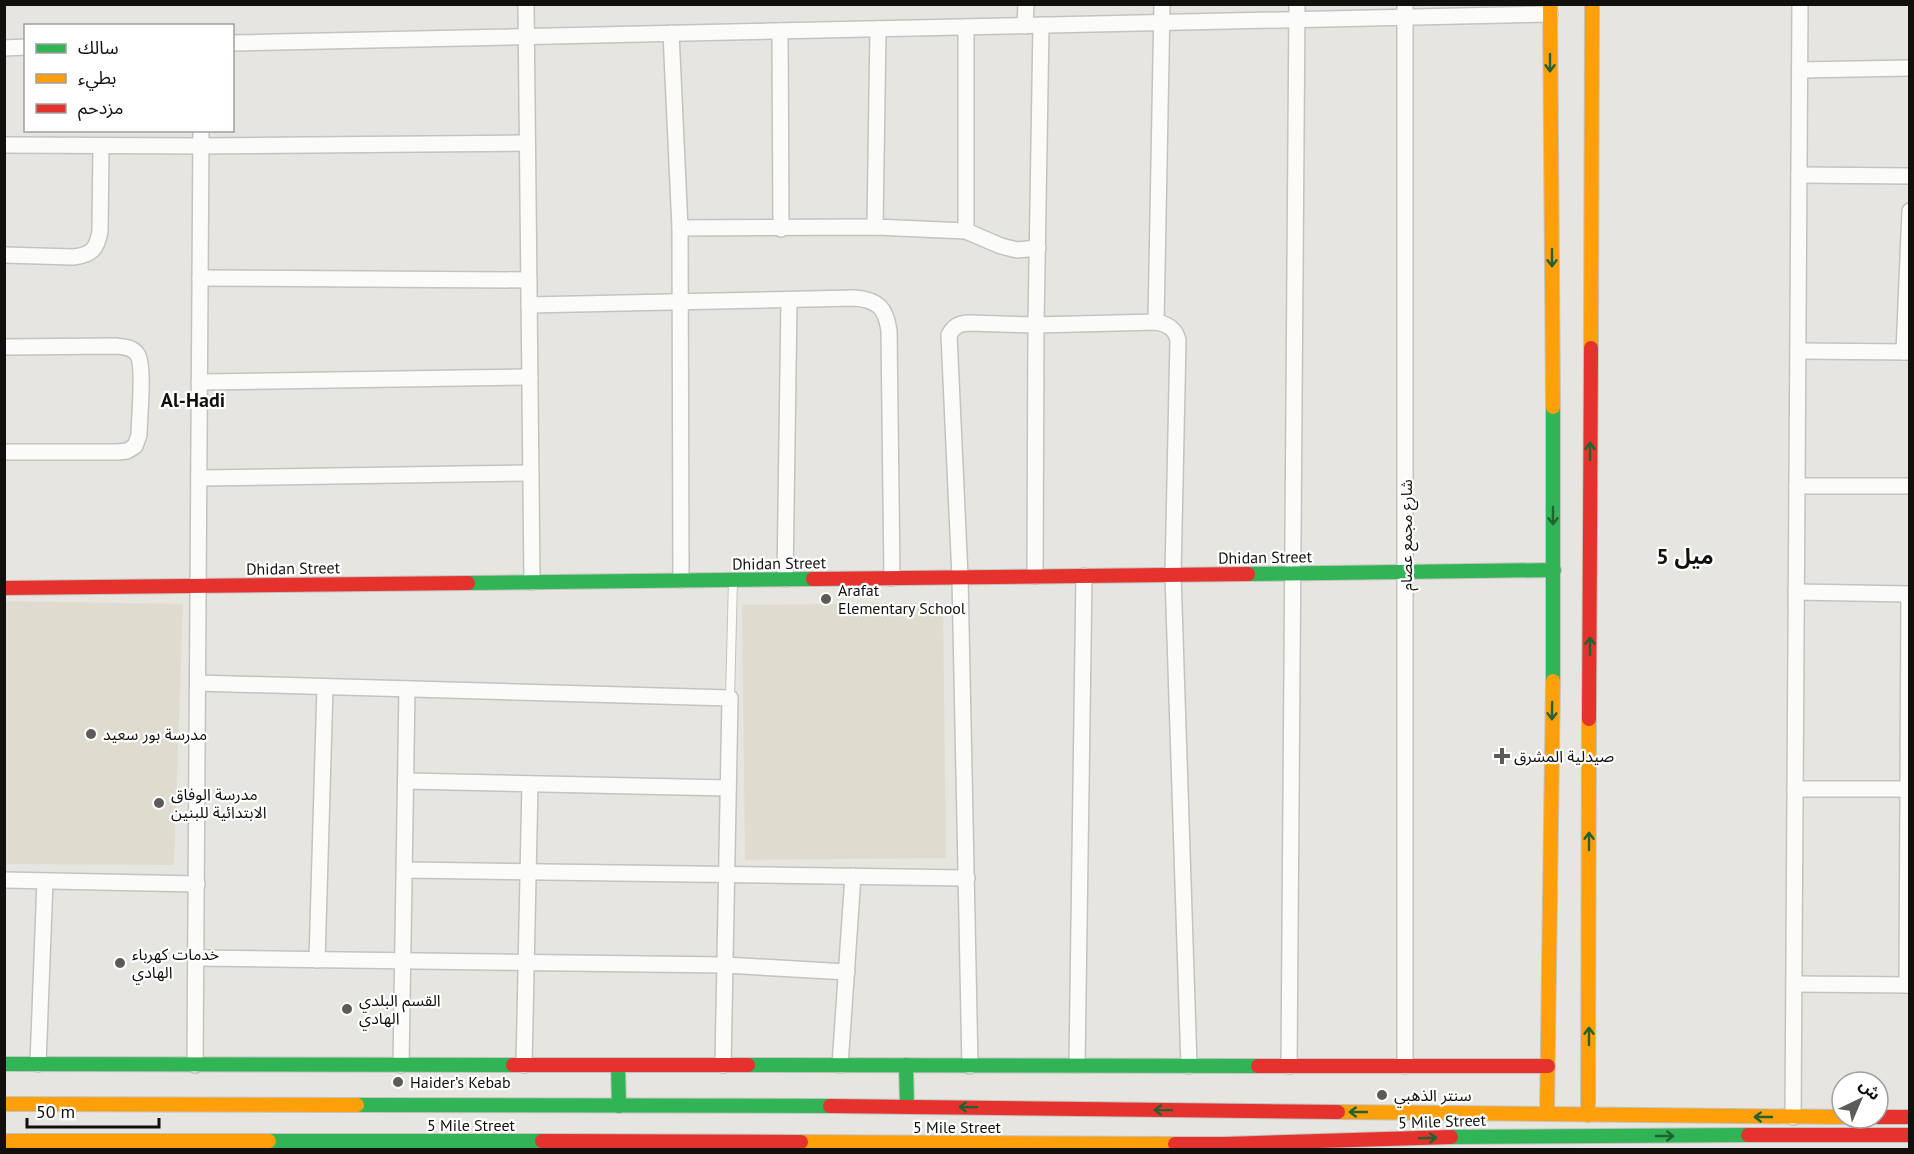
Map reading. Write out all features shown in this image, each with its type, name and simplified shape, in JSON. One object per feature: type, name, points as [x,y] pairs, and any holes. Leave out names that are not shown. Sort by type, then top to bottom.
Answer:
[{"type":"main road","points":[[1588,1115],[1592,4]]},
{"type":"main road","points":[[1547,1113],[1554,570],[1550,9]]},
{"type":"main road","name":"Dhidan Street","points":[[4,588],[1554,570]]},
{"type":"main road","points":[[4,1064],[1548,1068]]},
{"type":"main road","points":[[618,1065],[619,1106]]},
{"type":"main road","points":[[906,1065],[907,1106]]},
{"type":"main road","points":[[1502,1112],[1520,1107],[1537,1095],[1543,1087],[1548,1068]]},
{"type":"main road","points":[[1588,1072],[1593,1088],[1604,1099],[1626,1111],[1642,1116]]},
{"type":"main road","points":[[87,1103],[87,1132]]},
{"type":"main road","name":"5 Mile Street","points":[[4,1104],[907,1106],[1225,1128],[1498,1136],[1544,1143],[1587,1142],[1640,1136],[1779,1143],[1910,1135]]},
{"type":"main road","name":"5 Mile Street","points":[[4,1141],[87,1132],[595,1145],[932,1147],[1502,1112],[1642,1116],[1830,1117]]},
{"type":"main road","points":[[1890,1117],[1910,1117]]},
{"type":"main road","points":[[1498,1136],[1513,1141],[1525,1149]]},
{"type":"main road","points":[[1610,1149],[1640,1136]]},
{"type":"street","points":[[526,4],[532,582]]},
{"type":"street","points":[[1026,4],[1033,26],[1038,248],[1035,576]]},
{"type":"street","points":[[1156,322],[1162,4]]},
{"type":"street","points":[[1793,1117],[1800,4]]},
{"type":"street","points":[[234,43],[1162,23],[1297,12],[1550,9]]},
{"type":"street","name":"شارع مجمع عصام","points":[[1405,11],[1405,1066]]},
{"type":"street","points":[[1289,1066],[1297,12]]},
{"type":"street","points":[[966,27],[966,231]]},
{"type":"street","points":[[875,227],[878,29]]},
{"type":"street","points":[[780,31],[781,229]]},
{"type":"street","points":[[671,33],[680,228],[681,580]]},
{"type":"street","points":[[4,48],[24,47]]},
{"type":"street","points":[[1800,70],[1910,68]]},
{"type":"street","points":[[195,1065],[201,132]]},
{"type":"street","points":[[4,145],[527,143]]},
{"type":"street","points":[[4,255],[74,257],[84,256],[92,251],[98,243],[100,231],[101,146]]},
{"type":"street","points":[[1799,175],[1910,176]]},
{"type":"street","points":[[1798,351],[1907,352],[1910,211]]},
{"type":"street","points":[[680,228],[875,227],[966,231],[1001,246],[1017,250],[1038,248]]},
{"type":"street","points":[[200,278],[529,280]]},
{"type":"street","points":[[529,305],[868,299],[880,306],[887,317],[892,578]]},
{"type":"street","points":[[785,579],[789,300]]},
{"type":"street","points":[[970,1066],[960,577],[949,335],[953,328],[960,324],[1156,322],[1171,327],[1178,340],[1173,574],[1188,1066]]},
{"type":"street","points":[[4,347],[116,346],[129,348],[138,355],[141,368],[139,435],[135,446],[127,451],[4,452]]},
{"type":"street","points":[[199,382],[530,376]]},
{"type":"street","points":[[199,478],[531,473]]},
{"type":"street","points":[[1797,486],[1910,486]]},
{"type":"street","points":[[1077,1065],[1084,576]]},
{"type":"street","points":[[1794,984],[1908,985],[1909,594],[1796,592]]},
{"type":"street","points":[[198,683],[730,698],[723,1065]]},
{"type":"street","points":[[317,960],[326,687]]},
{"type":"street","points":[[401,1065],[407,689]]},
{"type":"street","points":[[406,781],[728,788]]},
{"type":"street","points":[[524,1065],[530,784]]},
{"type":"street","points":[[1795,789],[1909,789]]},
{"type":"street","points":[[405,870],[967,878]]},
{"type":"street","points":[[840,1065],[854,876]]},
{"type":"street","points":[[4,880],[197,884]]},
{"type":"street","points":[[38,1064],[45,881]]},
{"type":"street","points":[[196,958],[725,965],[847,972]]},
{"type":"lane","points":[[730,698],[733,579]]},
{"type":"shaded area","name":"مدرسة بور سعيد","points":[[5,601],[183,604],[174,865],[5,864]]},
{"type":"shaded area","points":[[943,603],[946,858],[745,860],[742,605]]},
{"type":"traffic: fast","points":[[1553,407],[1553,681]]},
{"type":"traffic: fast","points":[[1248,574],[1554,570]]},
{"type":"traffic: fast","points":[[468,583],[813,579]]},
{"type":"traffic: fast","points":[[4,1064],[513,1065]]},
{"type":"traffic: fast","points":[[618,1065],[619,1106]]},
{"type":"traffic: fast","points":[[748,1065],[1258,1066]]},
{"type":"traffic: fast","points":[[906,1065],[907,1106]]},
{"type":"traffic: fast","points":[[357,1105],[830,1106]]},
{"type":"traffic: fast","points":[[1451,1137],[1748,1135]]},
{"type":"traffic: fast","points":[[269,1141],[542,1141]]},
{"type":"traffic: slow","points":[[1550,4],[1553,407]]},
{"type":"traffic: slow","points":[[1591,348],[1592,4]]},
{"type":"traffic: slow","points":[[1547,1113],[1553,681]]},
{"type":"traffic: slow","points":[[1588,1115],[1589,719]]},
{"type":"traffic: slow","points":[[4,1104],[357,1105]]},
{"type":"traffic: slow","points":[[1338,1112],[1830,1117]]},
{"type":"traffic: slow","points":[[4,1141],[269,1141]]},
{"type":"traffic: slow","points":[[801,1142],[1175,1144]]},
{"type":"traffic: jam","points":[[1589,719],[1591,348]]},
{"type":"traffic: jam","points":[[813,579],[1248,574]]},
{"type":"traffic: jam","points":[[4,588],[468,583]]},
{"type":"traffic: jam","points":[[513,1065],[748,1065]]},
{"type":"traffic: jam","points":[[1258,1066],[1548,1066]]},
{"type":"traffic: jam","points":[[830,1106],[1338,1112]]},
{"type":"traffic: jam","points":[[1890,1117],[1910,1117]]},
{"type":"traffic: jam","points":[[1748,1135],[1910,1135]]},
{"type":"traffic: jam","points":[[1175,1144],[1451,1137]]},
{"type":"traffic: jam","points":[[542,1141],[801,1142]]},
{"type":"place","name":"Arafat Elementary School","points":[[826,599]]},
{"type":"place","name":"مدرسة بور سعيد","points":[[91,734]]},
{"type":"place","name":"صيدلية المشرق","points":[[1502,756]]},
{"type":"place","name":"مدرسة الوفاق الابتدائية للبنين","points":[[159,803]]},
{"type":"place","name":"خدمات كهرباء الهادي","points":[[120,963]]},
{"type":"place","name":"القسم البلدي الهادي","points":[[347,1009]]},
{"type":"place","name":"Haider’s Kebab","points":[[398,1082]]},
{"type":"place","name":"سنتر الذهبي","points":[[1382,1095]]},
{"type":"district","name":"Al-Hadi","points":[[193,400]]},
{"type":"district","name":"5 ميل","points":[[1685,556]]}]
